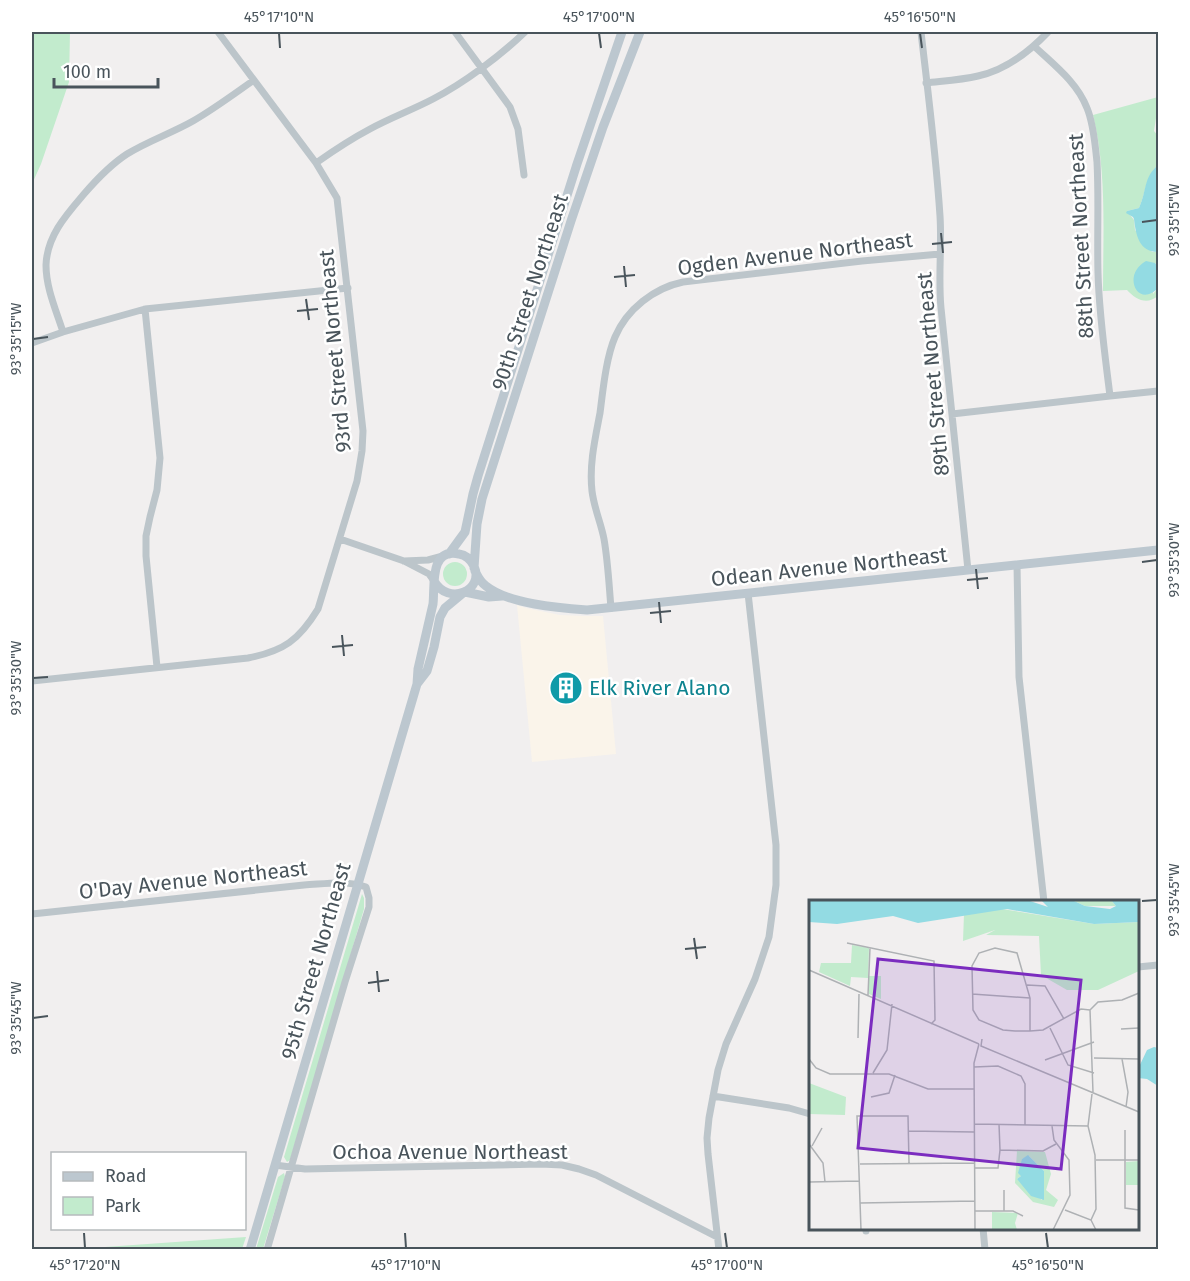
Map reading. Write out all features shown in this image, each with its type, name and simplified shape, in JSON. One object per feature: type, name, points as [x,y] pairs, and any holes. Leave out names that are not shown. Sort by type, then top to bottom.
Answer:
[{"type":"main road","name":"90th Street Northeast","points":[[448,555],[465,532],[472,494],[577,164],[622,32]]},
{"type":"main road","name":"90th Street Northeast","points":[[475,569],[476,530],[482,499],[571,220],[640,32]]},
{"type":"main road","name":"Odean Avenue Northeast","points":[[465,592],[489,597],[504,596],[560,608],[587,610],[1158,550]]},
{"type":"main road","points":[[448,555],[465,556],[475,569],[473,585],[445,608],[440,617],[427,671],[417,684],[418,669],[433,604],[435,568],[448,555]]},
{"type":"main road","name":"Odean Avenue Northeast","points":[[475,569],[479,580],[484,585],[504,596]]},
{"type":"main road","points":[[434,581],[437,587],[449,594],[465,592]]},
{"type":"main road","name":"95th Street Northeast","points":[[250,1250],[417,684]]},
{"type":"street","name":"93rd Street Northeast","points":[[218,32],[315,163],[336,198],[363,431],[360,467],[340,539]]},
{"type":"street","points":[[455,32],[510,107],[518,129],[524,175]]},
{"type":"street","points":[[315,163],[373,127],[432,100],[482,67],[525,32]]},
{"type":"street","name":"89th Street Northeast","points":[[921,32],[939,198],[940,295],[968,570]]},
{"type":"street","points":[[926,83],[980,76],[1011,62],[1034,46],[1048,32]]},
{"type":"street","name":"88th Street Northeast","points":[[1034,46],[1075,86],[1088,110],[1092,124],[1099,196],[1099,308],[1110,396]]},
{"type":"street","points":[[63,332],[46,277],[48,252],[63,219],[103,172],[130,152],[193,121],[254,80]]},
{"type":"street","name":"Ogden Avenue Northeast","points":[[611,608],[604,540],[592,490],[593,456],[610,350],[625,320],[633,310],[654,293],[671,284],[940,254]]},
{"type":"street","points":[[32,343],[145,309],[348,288]]},
{"type":"street","points":[[145,309],[160,458],[157,490],[149,519],[146,546],[157,667]]},
{"type":"street","points":[[952,414],[1158,391]]},
{"type":"street","points":[[32,681],[269,653],[292,642],[308,625],[318,609],[340,539],[404,561],[429,574],[434,581]]},
{"type":"street","points":[[404,561],[428,560],[448,555]]},
{"type":"street","points":[[1017,565],[1019,677],[1044,900]]},
{"type":"street","points":[[719,1250],[708,1138],[709,1118],[718,1070],[726,1044],[755,979],[766,947],[776,885],[776,845],[748,593]]},
{"type":"street","points":[[267,1250],[369,907],[366,887],[358,884]]},
{"type":"street","name":"O'Day Avenue Northeast","points":[[32,914],[304,885],[358,884]]},
{"type":"street","points":[[1139,967],[1158,965]]},
{"type":"street","points":[[713,1096],[789,1108],[809,1114]]},
{"type":"street","name":"Ochoa Avenue Northeast","points":[[275,1165],[304,1169],[562,1165],[596,1175],[717,1237]]},
{"type":"street","points":[[982,1230],[985,1250]]},
{"type":"shaded area","points":[[517,605],[560,615],[603,616],[616,754],[532,762]]},
{"type":"green space","points":[[32,32],[70,32],[69,82],[32,184]]},
{"type":"green space","points":[[1158,97],[1158,113],[1154,131],[1158,136],[1158,165],[1148,180],[1139,208],[1127,211],[1134,220],[1135,230],[1152,252],[1158,252],[1153,294],[1158,288],[1158,296],[1146,301],[1138,299],[1127,290],[1103,291],[1102,180],[1093,115]]},
{"type":"green space","points":[[455,562],[460,563],[466,569],[466,579],[460,585],[455,586],[450,585],[444,579],[443,574],[444,569],[450,563]]},
{"type":"green space","points":[[362,894],[364,909],[290,1160],[287,1162],[284,1157]]},
{"type":"green space","points":[[284,1173],[285,1177],[263,1249],[256,1249],[278,1177]]},
{"type":"green space","points":[[246,1237],[242,1249],[105,1250],[105,1247]]},
{"type":"water","points":[[1158,165],[1158,252],[1143,246],[1137,236],[1133,217],[1126,213],[1139,208],[1150,175]]},
{"type":"water","points":[[1146,261],[1155,263],[1158,267],[1158,288],[1144,295],[1135,288],[1134,281],[1139,267]]},
{"type":"water","points":[[1158,1048],[1158,1086],[1147,1079],[1139,1078],[1139,1067],[1147,1050]]},
{"type":"place","name":"Elk River Alano","points":[[566,688]]}]
